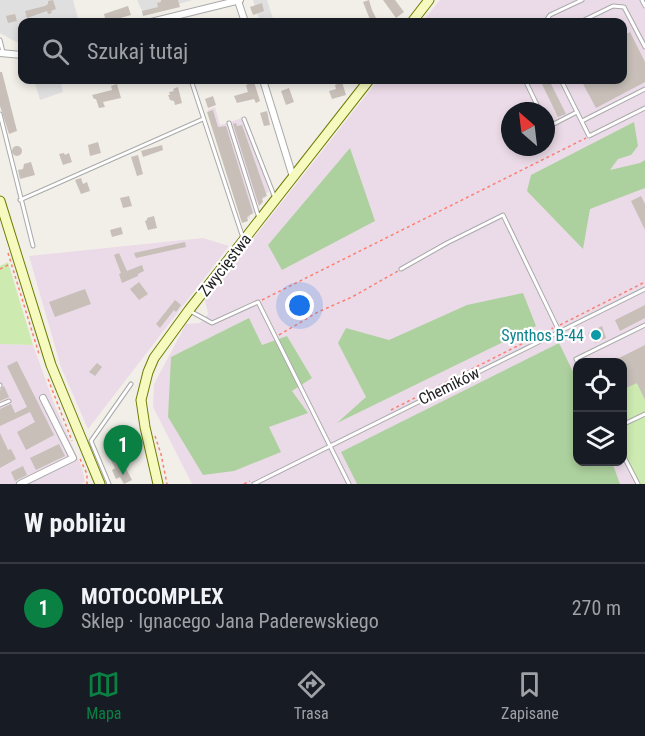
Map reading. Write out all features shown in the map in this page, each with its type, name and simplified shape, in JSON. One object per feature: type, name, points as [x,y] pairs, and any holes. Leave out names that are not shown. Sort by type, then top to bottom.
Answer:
[{"type":"street","points":[[180,18],[239,0],[244,18]]},
{"type":"street","points":[[415,18],[429,0]]},
{"type":"street","points":[[1,54],[18,55]]},
{"type":"street","points":[[264,84],[293,178]]},
{"type":"street","name":"Zwycięstwa","points":[[160,484],[145,427],[141,400],[154,358],[366,84]]},
{"type":"street","points":[[0,201],[51,365],[100,484]]},
{"type":"street","points":[[20,484],[73,458],[43,398]]},
{"type":"lane","points":[[547,18],[582,0]]},
{"type":"lane","points":[[621,0],[645,47]]},
{"type":"lane","points":[[642,0],[645,6]]},
{"type":"lane","points":[[588,18],[615,5],[624,7]]},
{"type":"lane","points":[[0,40],[1,54]]},
{"type":"lane","points":[[192,84],[244,240]]},
{"type":"lane","points":[[527,84],[536,102]]},
{"type":"lane","points":[[563,84],[589,136],[645,108]]},
{"type":"lane","points":[[582,121],[645,89]]},
{"type":"lane","points":[[555,123],[577,112]]},
{"type":"lane","points":[[0,114],[33,246]]},
{"type":"lane","points":[[20,200],[203,119]]},
{"type":"lane","points":[[244,119],[275,200]]},
{"type":"lane","points":[[229,123],[260,221]]},
{"type":"lane","points":[[401,269],[503,215],[560,331]]},
{"type":"lane","name":"Chemików","points":[[254,484],[645,289]]},
{"type":"lane","points":[[189,310],[212,323],[258,302],[350,484]]},
{"type":"lane","points":[[578,358],[645,325]]},
{"type":"lane","points":[[109,484],[92,441],[131,384]]},
{"type":"lane","points":[[0,405],[9,401]]},
{"type":"lane","points":[[627,423],[645,414]]},
{"type":"lane","points":[[627,463],[638,484]]},
{"type":"path","points":[[258,302],[589,136]]},
{"type":"path","points":[[0,269],[11,264]]},
{"type":"path","points":[[275,338],[318,312],[352,297],[401,269]]},
{"type":"path","points":[[391,410],[645,282]]},
{"type":"path","points":[[152,430],[160,448],[167,484]]},
{"type":"path","points":[[80,459],[87,474],[87,484]]},
{"type":"path","points":[[244,484],[255,479]]},
{"type":"shaded area","points":[[0,0],[73,0],[78,18],[18,18],[18,43],[0,33]]},
{"type":"shaded area","points":[[137,0],[192,0],[144,15]]},
{"type":"shaded area","points":[[253,0],[267,0],[273,18],[259,18]]},
{"type":"shaded area","points":[[440,0],[645,0],[645,484],[192,484],[153,407],[154,384],[186,324],[200,323],[208,314],[205,300],[375,84],[627,84],[627,18],[425,18]]},
{"type":"shaded area","points":[[35,84],[61,84],[63,92],[40,100]]},
{"type":"shaded area","points":[[215,107],[220,125],[245,117],[269,192],[263,194],[265,198],[251,203],[255,213],[243,220],[208,110]]},
{"type":"shaded area","points":[[203,238],[229,246],[88,429],[61,367],[29,256]]},
{"type":"shaded area","points":[[0,344],[33,345],[55,406],[82,468],[85,482],[80,484],[0,484]]},
{"type":"green space","points":[[634,122],[638,146],[631,155],[618,159],[610,170],[645,160],[645,188],[590,209],[583,249],[527,191],[531,175]]},
{"type":"green space","points":[[350,148],[375,221],[282,270],[268,245]]},
{"type":"green space","points":[[8,262],[33,345],[0,344],[0,266]]},
{"type":"green space","points":[[523,293],[536,326],[337,423],[366,397],[338,343],[346,328],[389,340],[467,305]]},
{"type":"green space","points":[[249,318],[262,345],[287,336],[312,378],[292,391],[308,413],[269,427],[281,452],[234,471],[203,475],[168,417],[171,357]]},
{"type":"green space","points":[[559,343],[573,372],[573,466],[613,466],[620,484],[357,484],[341,452]]},
{"type":"green space","points":[[645,378],[645,484],[639,484],[627,459],[627,388]]},
{"type":"building","points":[[53,0],[56,9],[51,11],[52,13],[48,14],[47,11],[27,18],[25,11],[45,6],[48,1]]},
{"type":"building","points":[[161,0],[178,0],[180,7],[143,16],[142,11],[158,7],[157,3]]},
{"type":"building","points":[[369,0],[376,18],[369,18],[363,2]]},
{"type":"building","points":[[383,0],[395,0],[404,12],[396,18]]},
{"type":"building","points":[[262,3],[264,11],[253,15],[250,7]]},
{"type":"building","points":[[128,6],[131,15],[105,18],[104,14]]},
{"type":"building","points":[[15,14],[17,21],[8,23],[6,16]]},
{"type":"building","points":[[630,32],[645,62],[645,82],[596,108],[583,84],[627,84],[627,34]]},
{"type":"building","points":[[0,72],[2,72],[17,131],[9,134],[0,106]]},
{"type":"building","points":[[117,84],[121,98],[103,102],[105,107],[99,108],[92,95],[112,90],[111,86]]},
{"type":"building","points":[[255,84],[260,101],[256,103],[254,99],[237,103],[234,96],[248,92],[246,85]]},
{"type":"building","points":[[343,84],[346,95],[332,99],[329,91],[336,89],[335,85]]},
{"type":"building","points":[[542,84],[551,84],[566,114],[558,117],[555,102],[551,102]]},
{"type":"building","points":[[178,87],[182,103],[175,105],[168,95]]},
{"type":"building","points":[[289,88],[294,102],[286,105],[281,91]]},
{"type":"building","points":[[213,96],[216,105],[208,108],[205,99]]},
{"type":"building","points":[[213,110],[218,127],[226,126],[253,213],[247,217],[248,221],[242,223],[207,112]]},
{"type":"building","points":[[267,111],[270,125],[264,126],[260,113]]},
{"type":"building","points":[[236,123],[237,126],[242,125],[267,196],[262,198],[263,202],[259,206],[233,124]]},
{"type":"building","points":[[98,142],[101,153],[90,156],[88,145]]},
{"type":"building","points":[[162,145],[163,150],[143,157],[141,151]]},
{"type":"building","points":[[17,146],[22,151],[17,156],[12,151]]},
{"type":"building","points":[[64,153],[65,155],[69,153],[72,162],[63,165],[59,154]]},
{"type":"building","points":[[138,155],[143,174],[137,176],[131,157]]},
{"type":"building","points":[[31,162],[35,175],[20,179],[18,170],[23,169],[24,164]]},
{"type":"building","points":[[81,178],[83,184],[87,182],[90,191],[81,194],[75,180]]},
{"type":"building","points":[[129,196],[132,206],[123,208],[120,198]]},
{"type":"building","points":[[641,196],[645,204],[645,230],[631,201]]},
{"type":"building","points":[[154,216],[157,228],[148,230],[145,221]]},
{"type":"building","points":[[121,227],[123,234],[112,237],[110,230]]},
{"type":"building","points":[[185,242],[186,247],[136,258],[134,253]]},
{"type":"building","points":[[119,253],[127,271],[142,265],[144,271],[122,283],[114,255]]},
{"type":"building","points":[[139,282],[148,294],[139,300],[130,289]]},
{"type":"building","points":[[85,289],[91,304],[55,317],[49,302]]},
{"type":"building","points":[[175,300],[181,305],[160,328],[156,324]]},
{"type":"building","points":[[645,305],[645,318],[620,331],[615,320]]},
{"type":"building","name":"Synthos B-44","points":[[602,326],[606,338],[595,343],[588,333]]},
{"type":"building","points":[[645,345],[645,400],[637,383],[627,388],[627,358],[619,358]]},
{"type":"building","points":[[17,361],[54,435],[26,450],[17,432],[35,422],[30,412],[0,426],[0,409],[11,404],[15,413],[27,407],[7,366]]},
{"type":"building","points":[[97,363],[102,367],[95,376],[89,372]]},
{"type":"building","points":[[4,386],[9,397],[0,401],[0,390]]},
{"type":"building","points":[[0,433],[8,450],[11,449],[16,459],[0,468]]},
{"type":"building","points":[[59,444],[65,456],[36,470],[30,458]]},
{"type":"building","points":[[117,451],[132,480],[124,484],[120,477],[116,479],[112,470],[115,468],[108,455]]},
{"type":"building","points":[[23,466],[27,475],[15,481],[11,472]]},
{"type":"place","name":"Synthos B-44","points":[[596,335]]},
{"type":"place","name":"MOTOCOMPLEX","points":[[123,475]]}]
